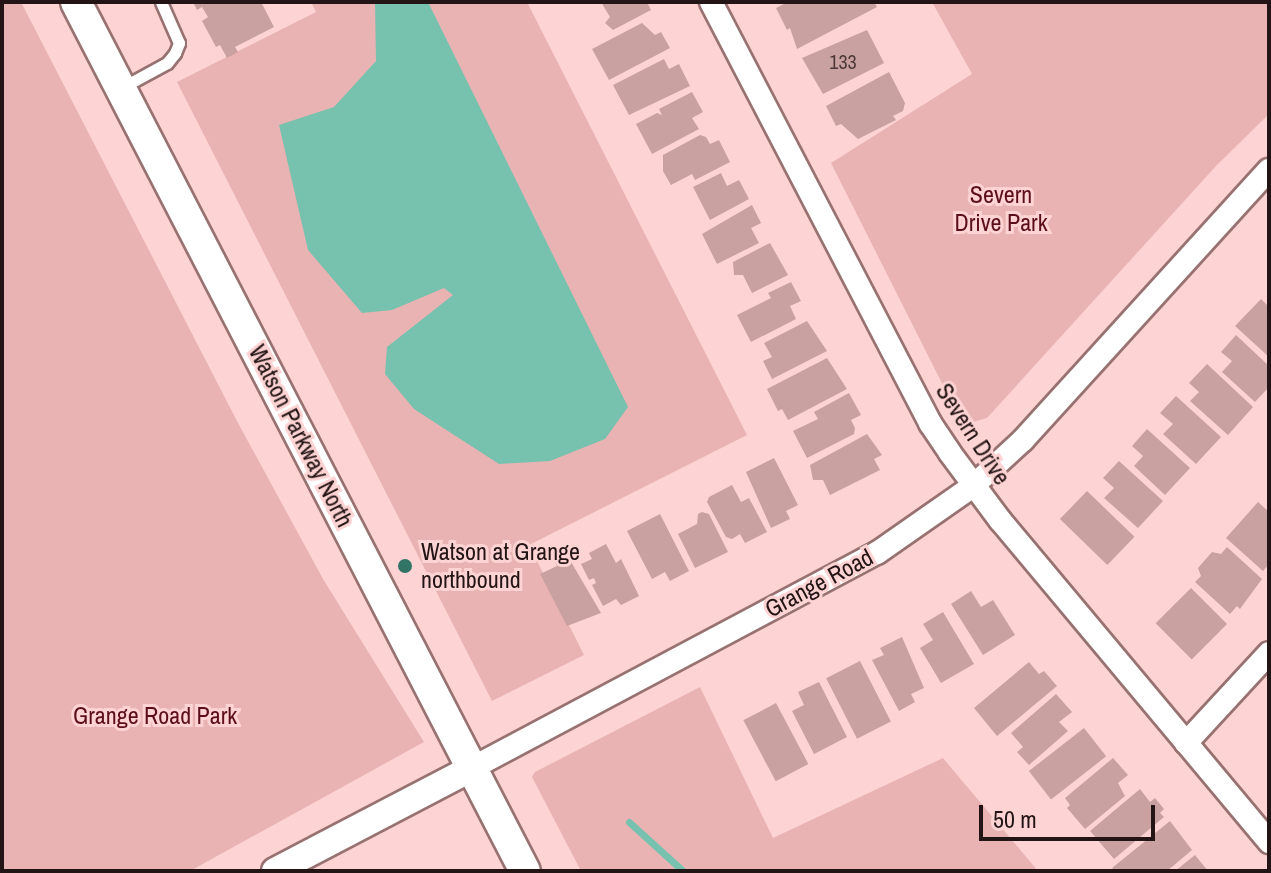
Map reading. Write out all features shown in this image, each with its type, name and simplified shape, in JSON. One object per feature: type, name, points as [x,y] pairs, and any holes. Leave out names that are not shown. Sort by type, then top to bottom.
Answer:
[{"type":"main road","name":"Watson Parkway North","points":[[76,2],[525,871]]},
{"type":"street","name":"Severn Drive","points":[[711,2],[930,423],[973,486],[1269,842]]},
{"type":"street","name":"Grange Road","points":[[275,871],[877,553],[973,486],[1023,440],[1269,170]]},
{"type":"street","points":[[1186,743],[1269,653]]},
{"type":"lane","points":[[121,88],[167,63],[175,53],[179,43],[161,2]]},
{"type":"green space","name":"Grange Road Park","points":[[2,2],[21,2],[238,423],[323,579],[424,742],[190,871],[2,871]]},
{"type":"green space","points":[[311,2],[527,2],[747,435],[529,545],[584,655],[492,701],[177,82],[316,12]]},
{"type":"green space","name":"Severn Drive Park","points":[[932,2],[1269,2],[1269,114],[1216,166],[987,418],[963,425],[831,163],[972,74]]},
{"type":"green space","points":[[700,687],[773,838],[943,758],[1038,871],[581,871],[532,777],[535,772]]},
{"type":"water","points":[[375,2],[428,2],[628,407],[605,439],[550,461],[499,464],[414,409],[385,374],[387,347],[453,295],[444,288],[392,310],[362,313],[308,250],[279,125],[334,107],[376,61]]},
{"type":"building","points":[[193,2],[261,2],[274,27],[235,47],[238,52],[227,58],[220,45],[216,47],[202,21],[208,17],[202,7],[197,10]]},
{"type":"building","points":[[601,2],[647,2],[651,10],[613,30],[605,23],[610,17]]},
{"type":"building","points":[[788,2],[874,2],[877,7],[797,49],[790,28],[787,30],[776,8]]},
{"type":"building","points":[[642,23],[655,35],[661,32],[670,48],[609,80],[592,49]]},
{"type":"building","points":[[867,30],[884,63],[823,94],[802,58]]},
{"type":"building","points":[[664,59],[669,69],[679,64],[690,86],[629,115],[613,85]]},
{"type":"building","points":[[889,72],[905,103],[903,111],[893,116],[896,120],[858,139],[841,124],[836,126],[826,106]]},
{"type":"building","points":[[692,92],[703,112],[692,118],[699,129],[652,154],[636,124],[657,113],[662,115],[659,109]]},
{"type":"building","points":[[700,135],[706,137],[710,144],[719,140],[730,162],[695,180],[692,174],[671,185],[663,171],[663,155]]},
{"type":"building","points":[[721,173],[727,186],[739,180],[749,199],[710,220],[693,187]]},
{"type":"building","points":[[752,205],[761,223],[751,228],[759,243],[717,264],[702,234]]},
{"type":"building","points":[[770,243],[788,275],[752,293],[743,275],[734,275],[733,262]]},
{"type":"building","points":[[791,282],[801,301],[790,306],[796,319],[751,342],[737,315],[771,298],[768,293]]},
{"type":"building","points":[[1261,299],[1269,307],[1269,357],[1235,326]]},
{"type":"building","points":[[807,321],[827,351],[772,379],[763,361],[772,357],[764,343]]},
{"type":"building","points":[[1236,335],[1269,366],[1269,387],[1255,402],[1222,372],[1232,361],[1221,352]]},
{"type":"building","points":[[827,358],[847,389],[788,420],[782,409],[778,411],[767,389]]},
{"type":"building","points":[[1207,364],[1253,407],[1228,435],[1190,401],[1199,392],[1189,383]]},
{"type":"building","points":[[849,393],[861,415],[851,420],[854,434],[807,458],[793,431],[818,419],[814,412]]},
{"type":"building","points":[[1176,396],[1221,437],[1196,464],[1163,434],[1173,424],[1160,413]]},
{"type":"building","points":[[1147,429],[1190,468],[1165,495],[1134,466],[1143,456],[1132,446]]},
{"type":"building","points":[[867,434],[882,455],[874,459],[880,470],[830,495],[823,480],[813,480],[810,465]]},
{"type":"building","points":[[774,458],[798,505],[786,511],[790,519],[771,528],[746,472]]},
{"type":"building","points":[[1119,461],[1163,501],[1138,528],[1104,498],[1114,488],[1103,478]]},
{"type":"building","points":[[732,485],[741,502],[749,498],[767,532],[745,543],[740,534],[732,539],[726,537],[707,502],[709,497]]},
{"type":"building","points":[[1087,491],[1134,537],[1107,565],[1060,519]]},
{"type":"building","points":[[1258,502],[1269,512],[1269,564],[1263,571],[1226,538]]},
{"type":"building","points":[[660,514],[689,571],[670,581],[665,572],[652,579],[627,531]]},
{"type":"building","points":[[698,514],[709,514],[728,552],[695,568],[678,534],[697,524]]},
{"type":"building","points":[[606,544],[616,563],[621,559],[639,596],[621,605],[616,599],[603,606],[592,585],[596,583],[594,578],[589,580],[581,564],[592,559],[589,553]]},
{"type":"building","points":[[1227,547],[1262,579],[1240,609],[1237,606],[1230,614],[1195,582],[1201,576],[1198,568],[1212,552],[1221,554]]},
{"type":"building","points":[[567,555],[601,613],[567,626],[540,574],[557,566],[554,561]]},
{"type":"building","points":[[1191,588],[1227,624],[1192,659],[1156,623]]},
{"type":"building","points":[[971,591],[981,607],[993,600],[1015,635],[983,655],[951,604]]},
{"type":"building","points":[[943,612],[974,664],[941,683],[920,648],[933,640],[923,624]]},
{"type":"building","points":[[902,637],[924,688],[911,694],[915,702],[899,711],[872,660],[884,655],[880,648]]},
{"type":"building","points":[[860,661],[891,722],[857,739],[826,678]]},
{"type":"building","points":[[1029,662],[1039,674],[1044,671],[1057,686],[997,736],[974,708]]},
{"type":"building","points":[[819,682],[847,737],[814,754],[792,711],[804,705],[798,692]]},
{"type":"building","points":[[1056,694],[1072,712],[1059,722],[1068,731],[1029,765],[1017,752],[1023,747],[1011,733]]},
{"type":"building","points":[[776,703],[808,764],[776,781],[743,720]]},
{"type":"building","points":[[1084,728],[1106,756],[1051,799],[1029,771]]},
{"type":"building","points":[[1113,758],[1128,775],[1118,783],[1125,796],[1085,829],[1067,808],[1070,805],[1065,798]]},
{"type":"building","points":[[1140,789],[1150,802],[1155,798],[1164,809],[1160,813],[1164,817],[1114,859],[1090,831]]},
{"type":"building","points":[[1170,821],[1192,850],[1167,871],[1115,871],[1112,868]]},
{"type":"building","points":[[1195,855],[1208,871],[1175,871]]},
{"type":"waterway","points":[[629,822],[683,871]]},
{"type":"place","name":"Watson at Grange northbound","points":[[405,566]]}]
